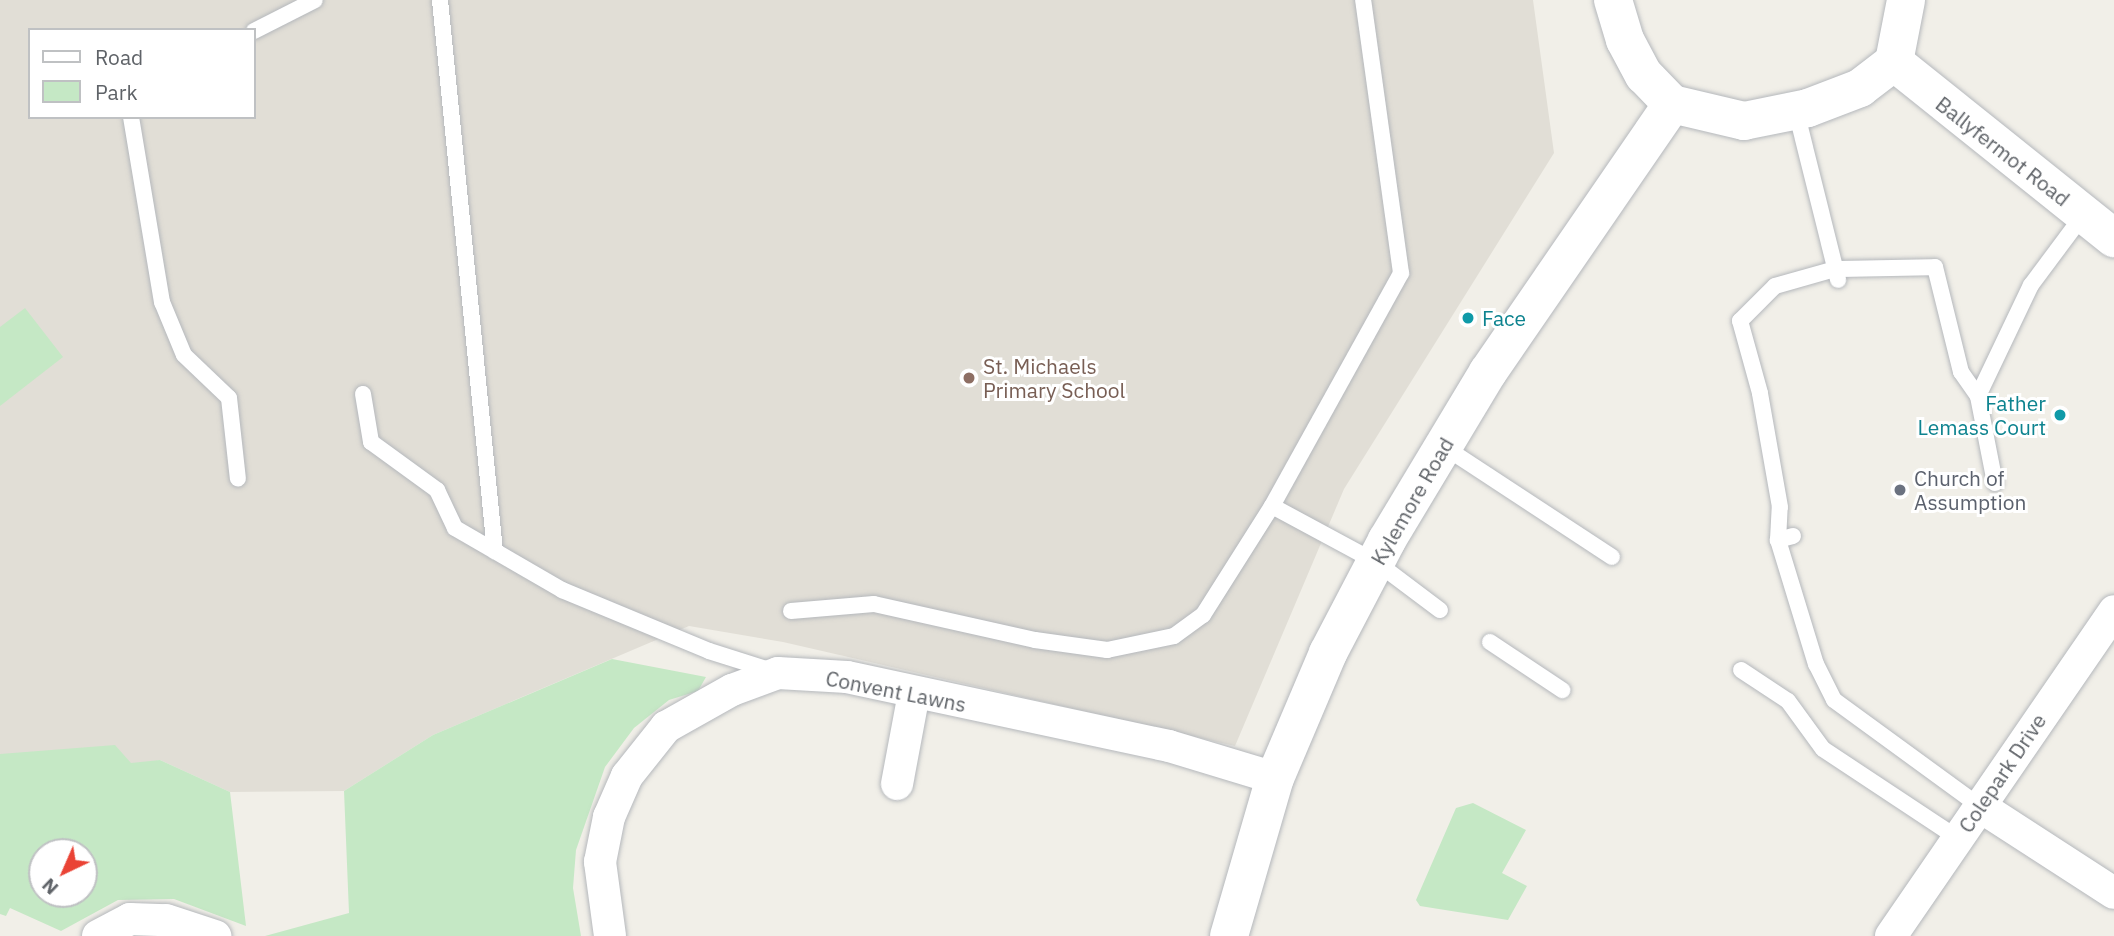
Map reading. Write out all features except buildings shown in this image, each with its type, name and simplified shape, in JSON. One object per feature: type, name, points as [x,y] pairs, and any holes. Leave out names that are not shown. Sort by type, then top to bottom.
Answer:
[{"type":"main road","points":[[1614,0],[1625,40],[1644,75],[1672,104],[1744,121],[1796,111],[1860,88],[1894,62],[1906,0]]},
{"type":"main road","name":"Ballyfermot Road","points":[[1894,62],[2114,238]]},
{"type":"main road","name":"Kylemore Road","points":[[1229,936],[1275,778],[1328,653],[1376,562],[1488,372],[1672,104]]},
{"type":"street","name":"Colepark Drive","points":[[1891,936],[2114,611]]},
{"type":"street","name":"Convent Lawns","points":[[610,936],[600,862],[609,817],[627,776],[666,727],[732,690],[778,673],[847,677],[1169,746],[1275,778]]},
{"type":"street","points":[[897,784],[914,693]]},
{"type":"street","points":[[1981,807],[2114,893]]},
{"type":"street","points":[[98,936],[130,919],[166,920],[215,936]]},
{"type":"lane","points":[[256,30],[315,0]]},
{"type":"lane","points":[[440,0],[495,551]]},
{"type":"lane","points":[[791,611],[874,604],[1035,640],[1107,650],[1174,636],[1203,615],[1272,506],[1401,273],[1363,0]]},
{"type":"lane","points":[[1796,111],[1836,274]]},
{"type":"lane","points":[[131,119],[162,302],[184,355],[229,398],[238,479]]},
{"type":"lane","points":[[1978,396],[2031,285],[2084,214]]},
{"type":"lane","points":[[1981,807],[1835,700],[1816,664],[1785,538],[1760,393],[1740,321],[1775,286],[1836,274],[1935,267],[1961,372],[1978,396],[1995,483]]},
{"type":"lane","points":[[363,394],[371,442],[437,490],[455,528],[562,590],[709,651],[778,673]]},
{"type":"lane","points":[[1443,446],[1612,557]]},
{"type":"lane","points":[[1272,506],[1376,562],[1440,610]]},
{"type":"lane","points":[[1490,642],[1562,690]]},
{"type":"lane","points":[[1741,670],[1788,701],[1823,749],[1959,839]]},
{"type":"shaded area","points":[[0,0],[1533,0],[1554,153],[1344,489],[1235,746],[783,642],[689,626],[433,735],[344,791],[230,792],[160,760],[0,808]]},
{"type":"green space","points":[[25,308],[63,357],[0,406],[0,327]]},
{"type":"green space","points":[[612,659],[706,677],[698,691],[669,700],[634,728],[605,767],[576,850],[573,888],[581,936],[265,936],[349,913],[344,791],[433,735]]},
{"type":"green space","points":[[115,745],[131,763],[160,760],[230,792],[246,926],[174,899],[118,900],[61,931],[10,908],[6,916],[0,914],[0,754]]},
{"type":"green space","points":[[1473,803],[1526,830],[1502,873],[1527,886],[1508,920],[1420,906],[1416,900],[1456,808]]},
{"type":"place","name":"Face","points":[[1468,318]]},
{"type":"place","name":"St. Michaels Primary School","points":[[969,378]]},
{"type":"place","name":"Father Lemass Court","points":[[2060,415]]},
{"type":"place","name":"Church of Assumption","points":[[1900,490]]}]
